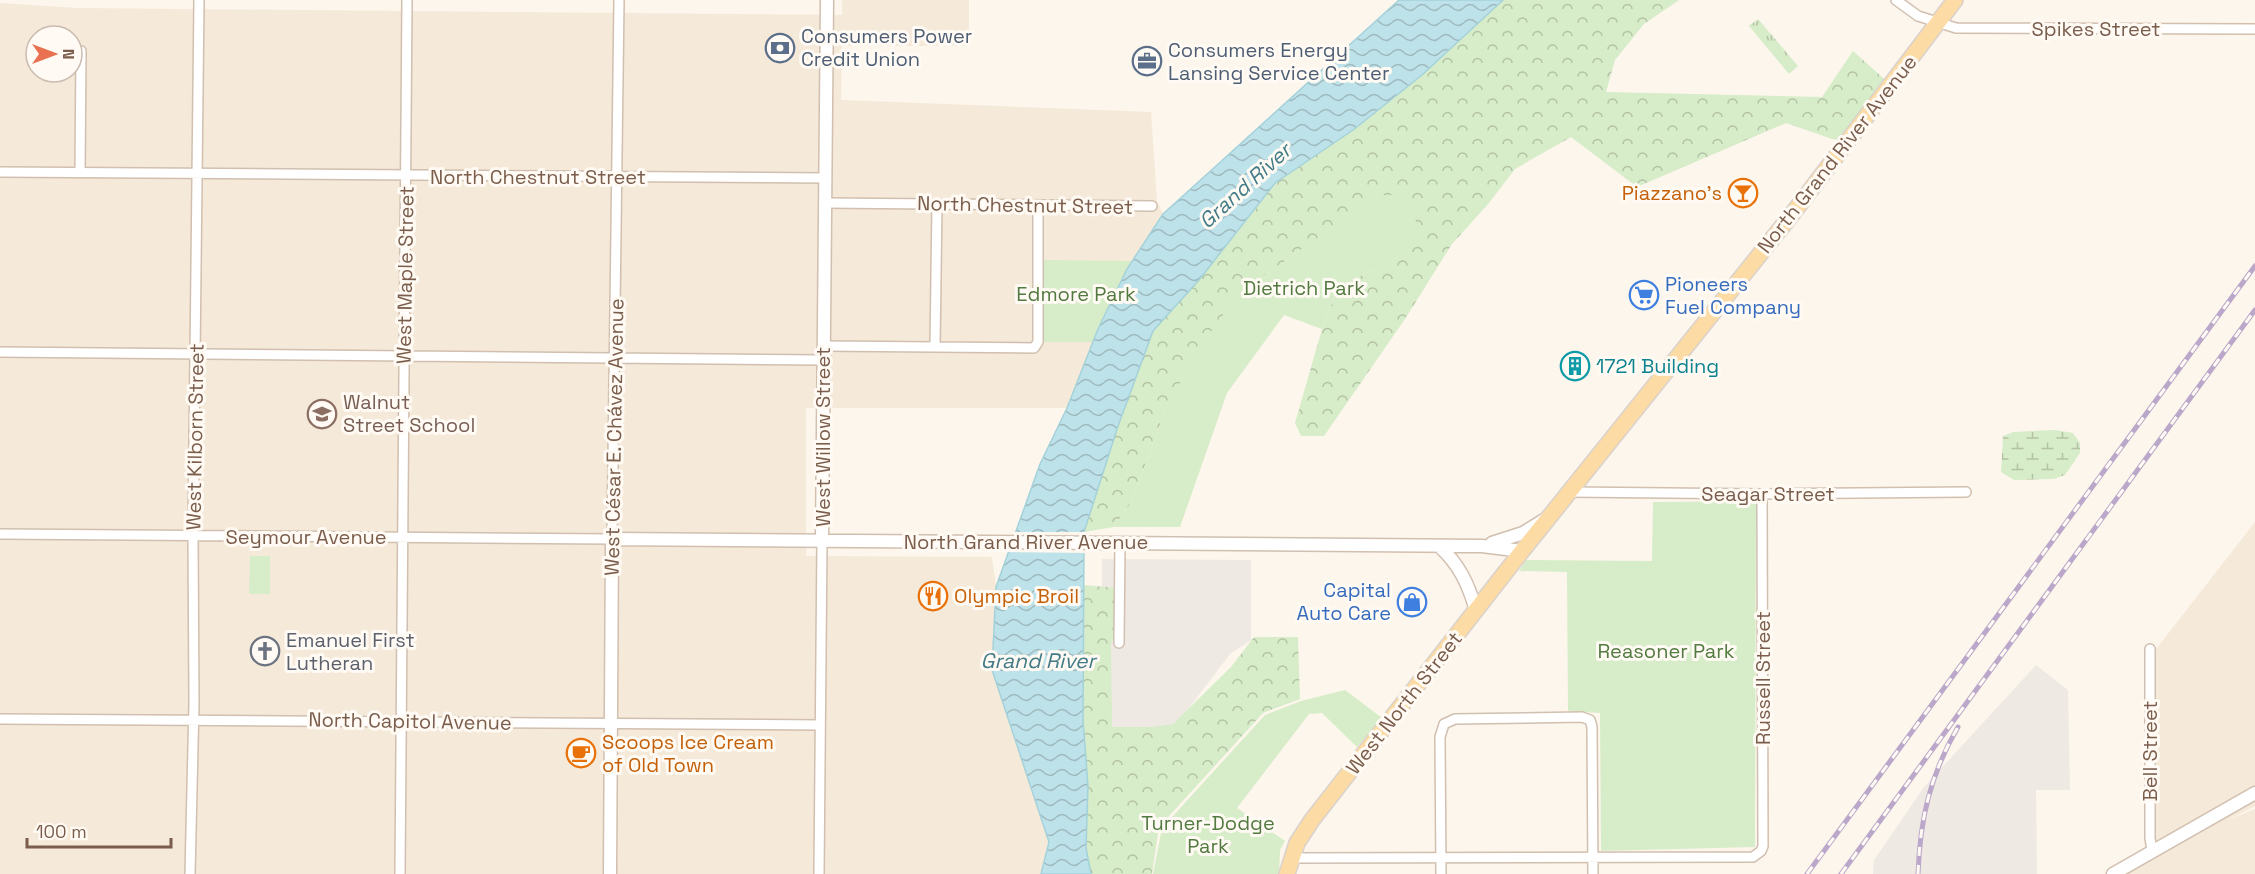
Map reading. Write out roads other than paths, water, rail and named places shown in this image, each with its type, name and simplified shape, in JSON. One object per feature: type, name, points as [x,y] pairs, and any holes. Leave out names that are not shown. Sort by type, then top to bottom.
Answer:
[{"type":"main road","name":"North Grand River Avenue","points":[[1522,551],[1793,213],[1955,0]]},
{"type":"main road","name":"West North Street","points":[[1287,874],[1298,843],[1312,820],[1522,551]]},
{"type":"street","name":"West Kilborn Street","points":[[190,874],[199,0]]},
{"type":"street","name":"West Maple Street","points":[[400,874],[407,0]]},
{"type":"street","name":"West César E. Chávez Avenue","points":[[610,874],[619,0]]},
{"type":"street","name":"West Willow Street","points":[[819,874],[827,0]]},
{"type":"street","name":"Spikes Street","points":[[1896,0],[1918,16],[1956,28],[2255,29]]},
{"type":"street","points":[[80,173],[81,84]]},
{"type":"street","name":"North Chestnut Street","points":[[0,172],[825,178]]},
{"type":"street","name":"North Chestnut Street","points":[[825,203],[1152,206]]},
{"type":"street","points":[[935,347],[937,204]]},
{"type":"street","points":[[824,346],[1034,348],[1038,342],[1038,205]]},
{"type":"street","points":[[0,352],[824,360]]},
{"type":"street","name":"Seagar Street","points":[[1570,492],[1762,494],[1966,492]]},
{"type":"street","name":"Russell Street","points":[[1593,857],[1753,857],[1758,855],[1763,846],[1762,494]]},
{"type":"street","points":[[1482,546],[1505,541],[1550,516]]},
{"type":"street","name":"Seymour Avenue","points":[[0,534],[612,539]]},
{"type":"street","name":"North Grand River Avenue","points":[[612,539],[1482,546],[1522,551]]},
{"type":"street","points":[[1114,543],[1119,643]]},
{"type":"street","points":[[1439,546],[1454,559],[1472,596],[1476,611]]},
{"type":"street","name":"Bell Street","points":[[2150,650],[2150,838],[2152,851]]},
{"type":"street","points":[[1441,874],[1440,737],[1444,724],[1455,719],[1582,717],[1590,720],[1592,728],[1593,874]]},
{"type":"street","name":"North Capitol Avenue","points":[[0,718],[820,725]]},
{"type":"street","points":[[2113,874],[2255,793]]},
{"type":"street","points":[[1292,858],[1593,857]]},
{"type":"water","name":"Grand River","points":[[1399,0],[1503,0],[1422,75],[1353,130],[1275,183],[1199,280],[1153,331],[1118,426],[1084,532],[1083,721],[1088,786],[1086,848],[1091,874],[1041,874],[1049,842],[992,670],[996,587],[1040,464],[1067,408],[1098,329],[1127,269],[1163,214]]},
{"type":"railway","points":[[1807,874],[2255,266]]},
{"type":"railway","points":[[1841,874],[2255,310]]},
{"type":"railway","points":[[1918,874],[1921,835],[1928,798],[1940,762],[1958,727]]},
{"type":"place","name":"Consumers Power Credit Union","points":[[780,48]]},
{"type":"place","name":"Consumers Energy Lansing Service Center","points":[[1147,61]]},
{"type":"place","name":"Piazzano's","points":[[1743,193]]},
{"type":"place","name":"Pioneers Fuel Company","points":[[1644,295]]},
{"type":"place","name":"1721 Building","points":[[1575,366]]},
{"type":"place","name":"Walnut Street School","points":[[322,414]]},
{"type":"place","name":"Olympic Broil","points":[[933,596]]},
{"type":"place","name":"Capital Auto Care","points":[[1412,602]]},
{"type":"place","name":"Emanuel First Lutheran","points":[[265,651]]},
{"type":"place","name":"Scoops Ice Cream of Old Town","points":[[581,753]]},
{"type":"park label","name":"Dietrich Park","points":[[1304,288]]},
{"type":"park label","name":"Edmore Park","points":[[1076,294]]},
{"type":"park label","name":"Reasoner Park","points":[[1666,651]]},
{"type":"park label","name":"Turner-Dodge Park","points":[[1208,834]]}]
